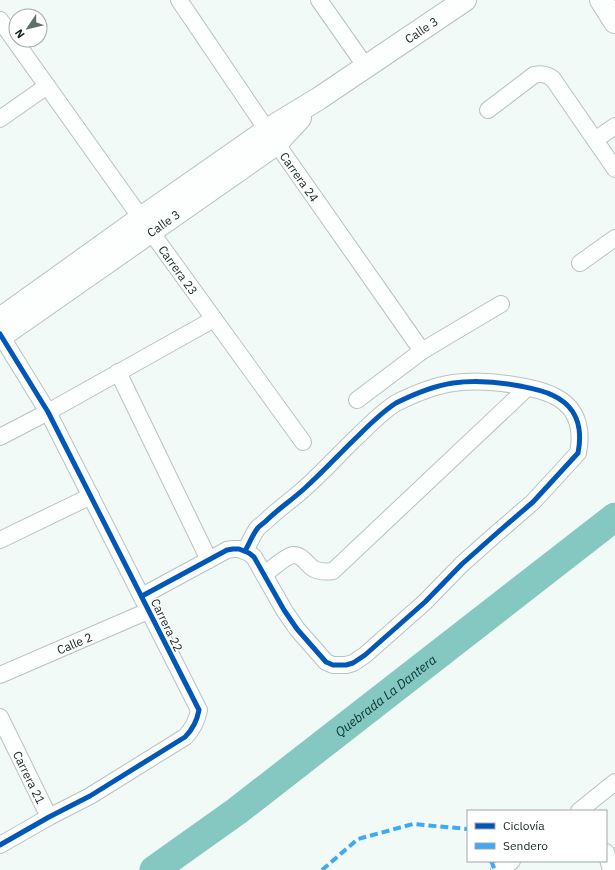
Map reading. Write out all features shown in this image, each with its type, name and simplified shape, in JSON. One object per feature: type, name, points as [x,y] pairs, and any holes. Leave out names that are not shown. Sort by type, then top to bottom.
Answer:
[{"type":"street","name":"Carrera 24","points":[[179,0],[272,137],[422,351]]},
{"type":"street","points":[[319,0],[366,67]]},
{"type":"street","name":"Calle 3","points":[[0,332],[145,225],[272,137],[318,99],[465,0]]},
{"type":"street","points":[[601,0],[615,22]]},
{"type":"street","name":"Carrera 23","points":[[0,20],[145,225],[303,442]]},
{"type":"street","points":[[488,110],[534,75],[544,74],[553,79],[615,169]]},
{"type":"street","points":[[0,119],[47,86]]},
{"type":"street","points":[[595,140],[615,126]]},
{"type":"street","points":[[580,263],[615,238]]},
{"type":"street","points":[[357,400],[422,351],[501,304]]},
{"type":"street","points":[[0,437],[48,412],[214,319]]},
{"type":"street","name":"Carrera 22","points":[[0,332],[48,412],[142,596],[148,611],[198,710],[196,723],[185,737],[90,796],[0,845]]},
{"type":"street","points":[[118,372],[209,560]]},
{"type":"street","points":[[142,596],[227,550],[239,549],[254,557],[284,610],[326,662],[346,665],[353,663],[360,659],[424,602],[462,564],[533,502],[578,453],[580,432],[578,422],[574,413],[564,402],[552,395],[527,388],[492,382],[473,382],[454,383],[426,390],[396,404],[380,414],[305,488],[275,512],[257,530],[245,551]]},
{"type":"street","points":[[264,575],[288,557],[294,555],[300,557],[318,571],[333,571],[527,388]]},
{"type":"street","points":[[0,540],[91,496]]},
{"type":"street","name":"Calle 2","points":[[0,675],[148,611]]},
{"type":"street","name":"Carrera 21","points":[[0,717],[49,817]]},
{"type":"street","points":[[588,808],[615,782]]},
{"type":"street","points":[[607,856],[611,870]]},
{"type":"street","points":[[499,870],[511,862]]},
{"type":"waterway","name":"Quebrada La Dantera","points":[[154,870],[237,811],[615,517]]},
{"type":"marked path","points":[[322,870],[358,839],[413,824],[467,829]]},
{"type":"marked path","points":[[491,862],[495,870]]},
{"type":"cycle path","points":[[0,334],[48,412],[199,710],[194,725],[185,737],[90,796],[0,845]]},
{"type":"cycle path","points":[[142,596],[227,550],[239,549],[254,557],[284,610],[297,629],[326,662],[333,665],[346,665],[353,663],[365,655],[425,602],[462,564],[533,502],[578,453],[580,435],[576,419],[573,412],[567,405],[552,395],[536,389],[487,382],[461,382],[431,388],[396,403],[386,410],[352,441],[312,482],[259,527],[245,551]]}]
